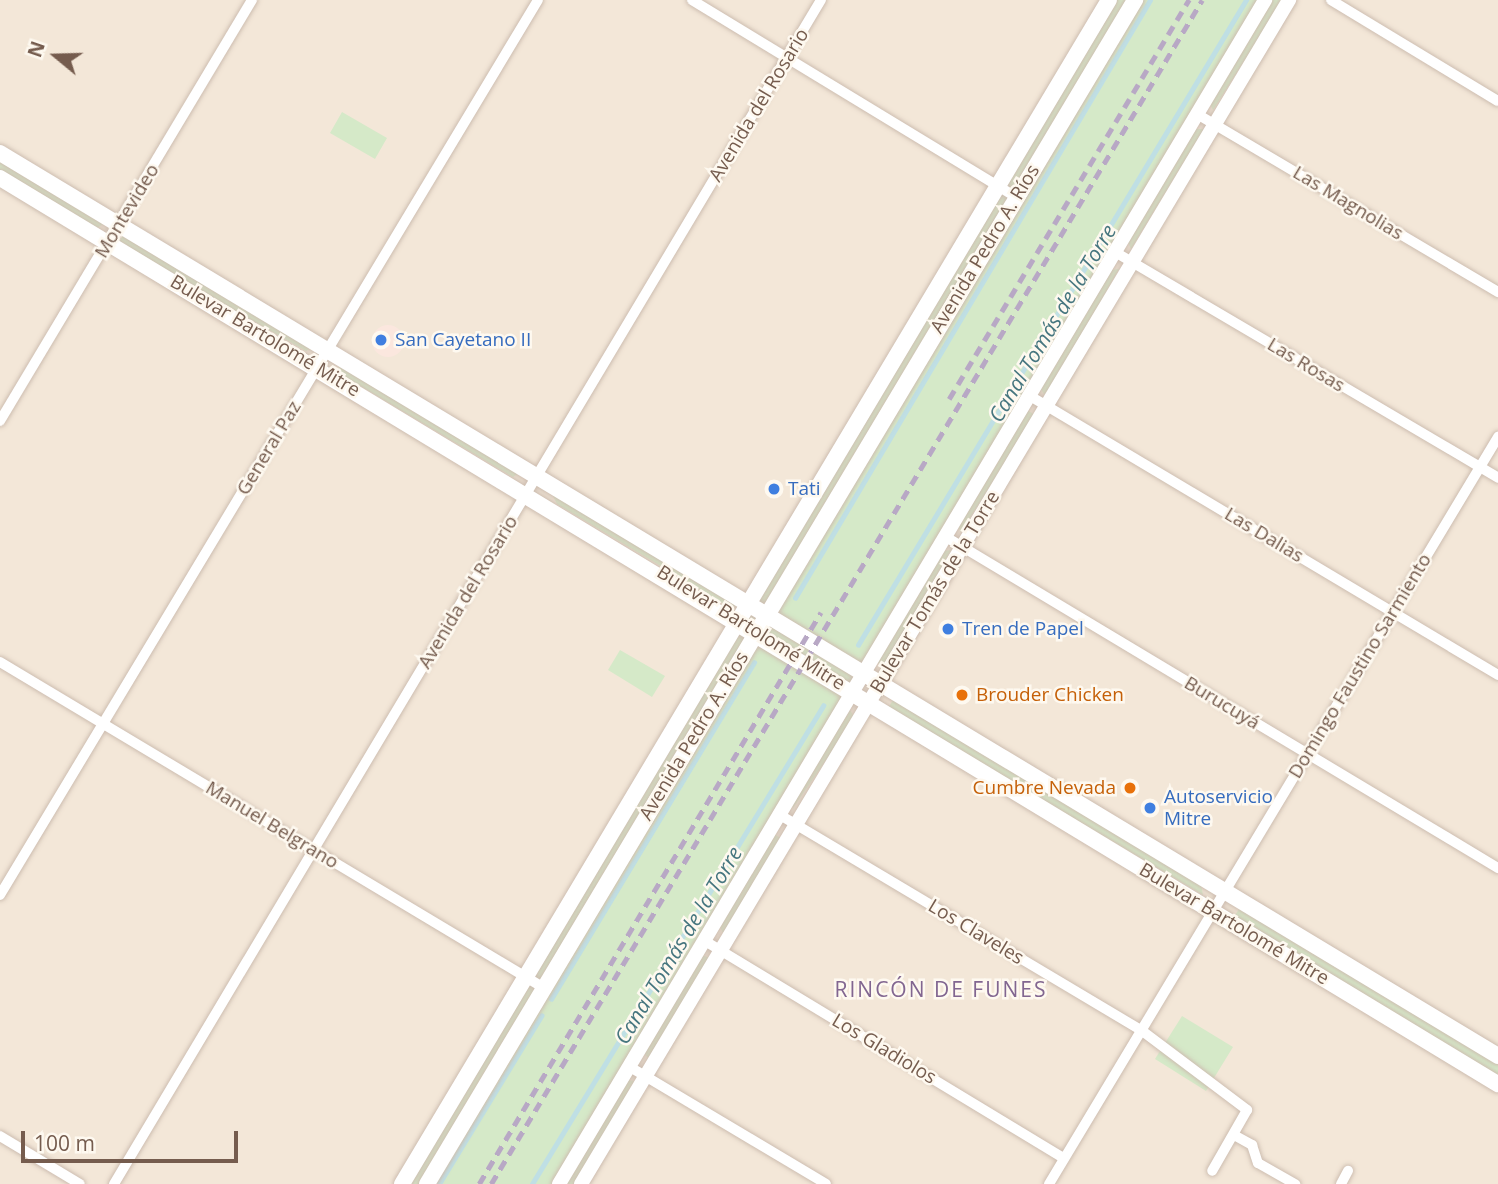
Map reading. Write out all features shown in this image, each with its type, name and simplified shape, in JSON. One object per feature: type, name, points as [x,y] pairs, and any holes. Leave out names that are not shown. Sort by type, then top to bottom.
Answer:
[{"type":"main road","name":"Avenida Pedro A. Ríos","points":[[402,1184],[1109,0]]},
{"type":"main road","name":"Avenida Pedro A. Ríos","points":[[427,1184],[1135,0]]},
{"type":"main road","name":"Bulevar Bartolomé Mitre","points":[[0,153],[751,601],[862,675],[1498,1056]]},
{"type":"main road","name":"Bulevar Bartolomé Mitre","points":[[0,178],[740,620],[868,704],[1498,1084]]},
{"type":"street","name":"Montevideo","points":[[0,421],[252,0]]},
{"type":"street","name":"General Paz","points":[[0,895],[538,0]]},
{"type":"street","points":[[692,0],[1016,197]]},
{"type":"street","name":"Avenida del Rosario","points":[[114,1184],[821,0]]},
{"type":"street","name":"Bulevar Tomás de la Torre","points":[[559,1184],[1265,0]]},
{"type":"street","name":"Bulevar Tomás de la Torre","points":[[581,1184],[723,951],[1289,0]]},
{"type":"street","points":[[1331,0],[1498,101]]},
{"type":"street","name":"Las Magnolias","points":[[1197,114],[1498,292]]},
{"type":"street","name":"Las Rosas","points":[[1115,252],[1498,478]]},
{"type":"street","name":"Las Dalias","points":[[1030,396],[1498,675]]},
{"type":"street","name":"Domingo Faustino Sarmiento","points":[[1049,1184],[1498,437]]},
{"type":"street","name":"Burucuyá","points":[[946,537],[1498,868]]},
{"type":"street","name":"Manuel Belgrano","points":[[0,662],[544,988]]},
{"type":"street","name":"Los Claveles","points":[[780,815],[1141,1030],[1247,1111],[1234,1135]]},
{"type":"street","name":"Los Gladiolos","points":[[705,941],[1064,1158]]},
{"type":"street","points":[[630,1067],[827,1184]]},
{"type":"street","points":[[1212,1171],[1234,1135],[1252,1145],[1258,1163],[1295,1184]]},
{"type":"street","points":[[0,1136],[80,1184]]},
{"type":"street","points":[[1340,1184],[1348,1171]]},
{"type":"shaded area","points":[[0,0],[1135,0],[427,1184],[0,1184]]},
{"type":"shaded area","points":[[1265,0],[1498,0],[1498,1184],[559,1184]]},
{"type":"shaded area","points":[[388,325],[400,329],[404,341],[400,353],[388,357],[376,353],[372,341],[376,329]]},
{"type":"green space","points":[[1109,0],[1265,0],[559,1184],[402,1184]]},
{"type":"green space","points":[[1272,0],[1283,0],[1213,110],[1210,104]]},
{"type":"green space","points":[[342,112],[387,138],[375,159],[330,133]]},
{"type":"green space","points":[[1195,129],[1204,129],[1131,249],[1128,242]]},
{"type":"green space","points":[[0,157],[102,219],[103,224],[97,228],[0,171]]},
{"type":"green space","points":[[124,234],[312,348],[306,351],[127,249],[119,241]]},
{"type":"green space","points":[[1119,269],[1048,394],[1044,394],[1040,388],[1111,270]]},
{"type":"green space","points":[[337,363],[519,473],[513,477],[342,375]]},
{"type":"green space","points":[[1027,410],[1035,415],[961,532],[957,525]]},
{"type":"green space","points":[[551,492],[738,605],[731,608],[557,504]]},
{"type":"green space","points":[[951,550],[885,666],[880,667],[877,660],[943,551]]},
{"type":"green space","points":[[620,650],[665,676],[652,697],[608,670]]},
{"type":"green space","points":[[893,700],[1201,885],[1203,895],[888,708]]},
{"type":"green space","points":[[850,710],[855,718],[793,808],[792,803]]},
{"type":"green space","points":[[774,834],[782,839],[723,933],[720,927]]},
{"type":"green space","points":[[1239,909],[1498,1063],[1498,1079],[1234,917]]},
{"type":"green space","points":[[701,955],[711,958],[648,1058],[644,1053]]},
{"type":"green space","points":[[1182,1016],[1233,1047],[1206,1091],[1155,1059]]},
{"type":"green space","points":[[628,1080],[634,1081],[576,1184],[563,1184]]},
{"type":"waterway","points":[[795,598],[1150,0]]},
{"type":"waterway","name":"Canal Tomás de la Torre","points":[[858,645],[1246,0]]},
{"type":"waterway","points":[[551,999],[754,662]]},
{"type":"waterway","name":"Canal Tomás de la Torre","points":[[532,1184],[823,706]]},
{"type":"waterway","points":[[439,1184],[541,1016]]},
{"type":"railway","points":[[949,399],[1189,0]]},
{"type":"railway","points":[[491,1184],[1202,0]]},
{"type":"railway","points":[[479,1184],[821,612]]},
{"type":"place","name":"San Cayetano II","points":[[381,340]]},
{"type":"place","name":"Tati","points":[[774,489]]},
{"type":"place","name":"Tren de Papel","points":[[948,629]]},
{"type":"place","name":"Brouder Chicken","points":[[962,695]]},
{"type":"place","name":"Cumbre Nevada","points":[[1130,788]]},
{"type":"place","name":"Autoservicio Mitre","points":[[1150,808]]},
{"type":"district","name":"RINCÓN DE FUNES","points":[[941,989]]}]
